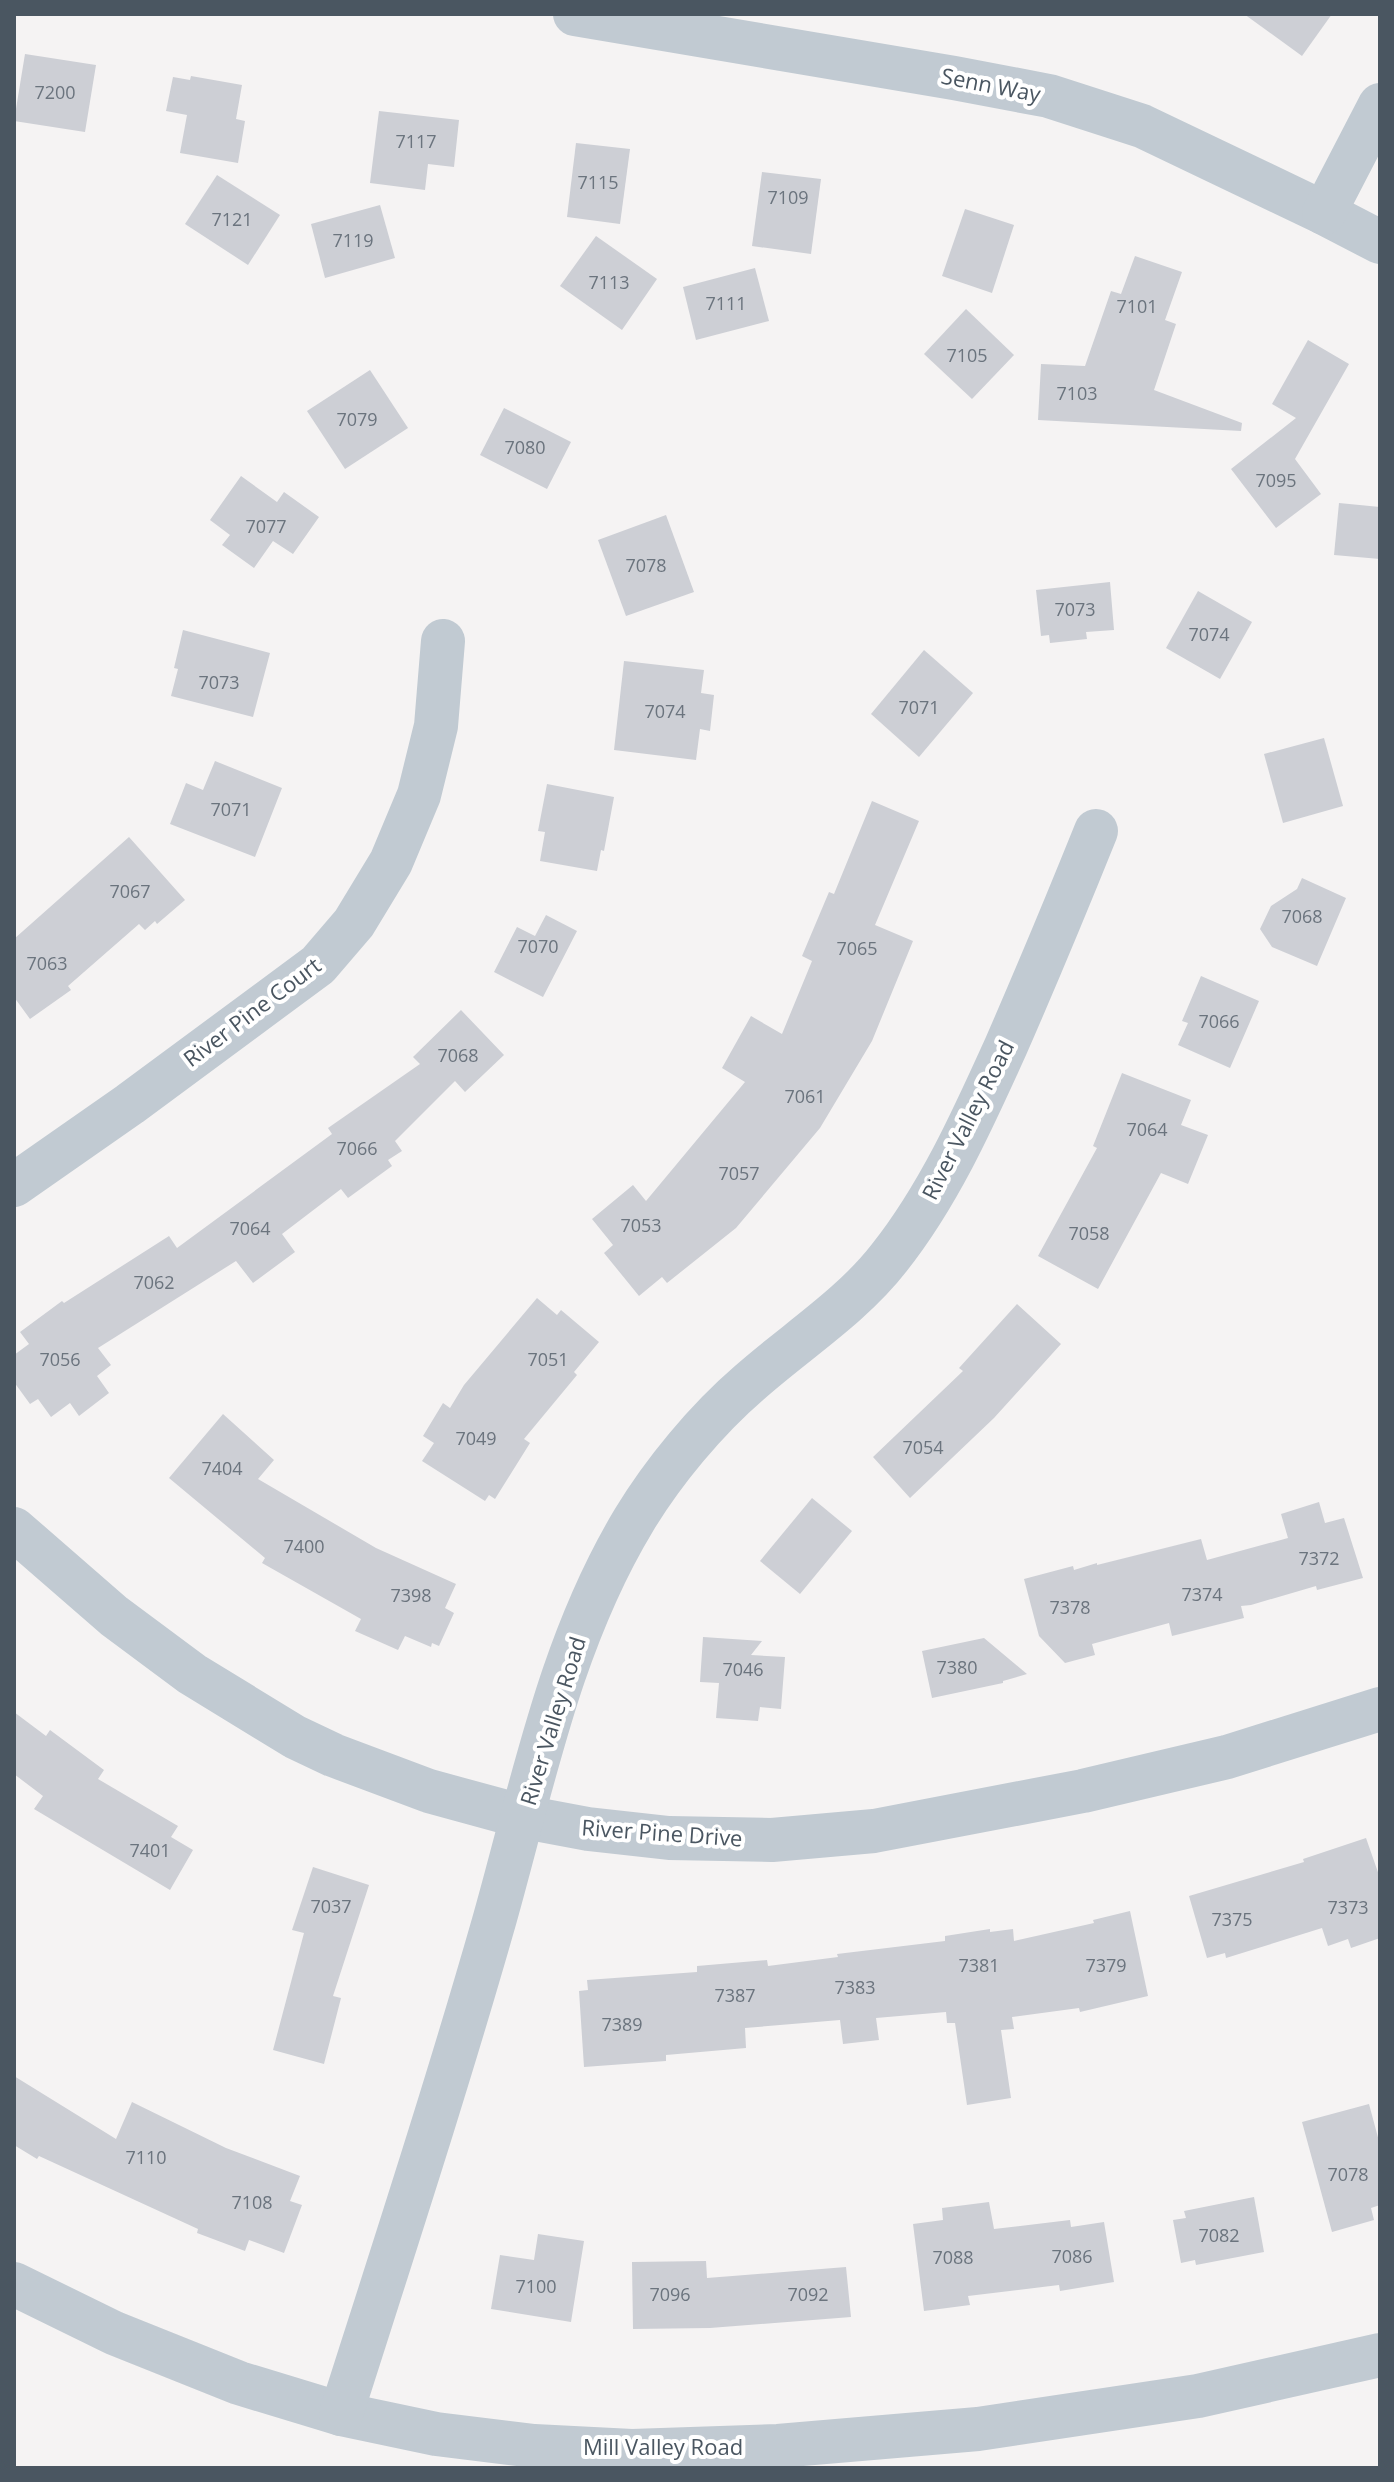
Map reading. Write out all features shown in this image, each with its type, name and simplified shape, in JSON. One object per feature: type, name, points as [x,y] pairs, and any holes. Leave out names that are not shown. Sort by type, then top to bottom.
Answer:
[{"type":"street","name":"Senn Way","points":[[575,14],[1049,96],[1142,126],[1380,242]]},
{"type":"street","points":[[1324,213],[1380,105]]},
{"type":"street","name":"River Pine Court","points":[[14,1185],[318,965],[354,923],[391,862],[419,795],[436,726],[443,641]]},
{"type":"street","name":"River Valley Road","points":[[341,2414],[447,2087],[563,1673],[594,1593],[635,1517],[686,1448],[745,1386],[851,1298],[888,1259],[935,1192],[993,1074],[1056,932],[1096,831]]},
{"type":"street","name":"River Pine Drive","points":[[14,1529],[114,1616],[192,1674],[295,1737],[333,1755],[429,1791],[524,1817],[588,1829],[669,1838],[772,1840],[874,1831],[1083,1791],[1227,1757],[1380,1709]]},
{"type":"street","name":"Mill Valley Road","points":[[14,2284],[114,2333],[225,2377],[341,2414],[436,2434],[534,2446],[632,2451],[778,2446],[978,2429],[1198,2396],[1380,2355]]},
{"type":"building","points":[[1244,14],[1332,14],[1302,56]]},
{"type":"building","points":[[25,54],[96,65],[85,132],[14,121]]},
{"type":"building","points":[[191,76],[242,85],[236,119],[245,121],[238,163],[180,153],[187,115],[166,111],[173,77],[190,80]]},
{"type":"building","points":[[379,111],[459,120],[454,167],[428,164],[425,190],[370,183]]},
{"type":"building","points":[[576,143],[630,149],[620,224],[567,217]]},
{"type":"building","points":[[762,172],[821,179],[811,254],[752,246]]},
{"type":"building","points":[[217,175],[280,215],[248,265],[185,224]]},
{"type":"building","points":[[380,205],[395,258],[325,278],[311,224]]},
{"type":"building","points":[[965,209],[1014,225],[992,293],[942,276]]},
{"type":"building","points":[[596,236],[657,279],[622,330],[560,286]]},
{"type":"building","points":[[1135,256],[1182,272],[1165,320],[1176,324],[1154,390],[1242,423],[1241,431],[1038,420],[1041,364],[1085,366],[1111,291],[1121,294]]},
{"type":"building","points":[[755,268],[769,321],[696,340],[683,287]]},
{"type":"building","points":[[966,309],[1014,355],[972,399],[924,354]]},
{"type":"building","points":[[1308,340],[1349,364],[1295,459],[1321,494],[1276,528],[1231,469],[1296,418],[1272,404]]},
{"type":"building","points":[[370,370],[408,428],[345,469],[307,411]]},
{"type":"building","points":[[504,408],[571,442],[547,489],[480,455]]},
{"type":"building","points":[[241,476],[277,502],[284,492],[319,517],[293,554],[273,541],[254,568],[222,545],[230,535],[210,520]]},
{"type":"building","points":[[1339,503],[1380,507],[1380,559],[1334,555]]},
{"type":"building","points":[[666,515],[694,592],[626,616],[598,540]]},
{"type":"building","points":[[1110,582],[1114,630],[1086,632],[1087,639],[1050,643],[1049,635],[1041,636],[1036,590]]},
{"type":"building","points":[[1198,591],[1252,622],[1220,679],[1166,648]]},
{"type":"building","points":[[183,630],[270,653],[253,717],[171,696]]},
{"type":"building","points":[[924,650],[973,693],[919,757],[871,714]]},
{"type":"building","points":[[624,661],[704,670],[701,693],[714,695],[710,731],[700,729],[696,760],[614,750]]},
{"type":"building","points":[[1324,738],[1343,806],[1283,823],[1264,754]]},
{"type":"building","points":[[215,761],[282,788],[255,857],[170,824],[186,783],[203,790]]},
{"type":"building","points":[[547,784],[614,797],[597,871],[540,861],[545,832],[538,831]]},
{"type":"building","points":[[872,801],[919,821],[875,925],[913,941],[872,1041],[820,1128],[736,1228],[667,1283],[662,1277],[639,1296],[604,1253],[613,1245],[592,1219],[633,1185],[646,1201],[745,1082],[722,1068],[751,1016],[782,1034],[812,961],[802,956],[829,892],[834,894]]},
{"type":"building","points":[[129,837],[185,900],[157,924],[155,921],[145,930],[139,924],[68,986],[71,990],[30,1019],[14,997],[14,939]]},
{"type":"building","points":[[1302,878],[1346,898],[1317,966],[1272,947],[1260,929],[1271,906],[1297,889]]},
{"type":"building","points":[[546,915],[577,931],[543,997],[494,972],[517,927],[535,936]]},
{"type":"building","points":[[1201,976],[1259,1001],[1230,1068],[1178,1045],[1188,1023],[1182,1021]]},
{"type":"building","points":[[461,1010],[504,1055],[465,1092],[455,1081],[395,1141],[402,1151],[388,1160],[392,1166],[348,1198],[341,1189],[282,1234],[295,1252],[253,1283],[236,1261],[98,1348],[111,1365],[97,1376],[109,1393],[79,1416],[70,1403],[51,1417],[38,1399],[30,1404],[14,1382],[14,1355],[29,1344],[20,1332],[62,1301],[64,1303],[169,1236],[177,1248],[332,1134],[328,1128],[420,1064],[413,1057]]},
{"type":"building","points":[[1122,1073],[1191,1100],[1181,1125],[1208,1135],[1188,1184],[1161,1173],[1098,1289],[1038,1256],[1097,1148],[1093,1146]]},
{"type":"building","points":[[537,1298],[557,1315],[561,1310],[599,1342],[574,1372],[577,1375],[524,1439],[530,1443],[495,1499],[489,1495],[485,1501],[422,1461],[434,1443],[423,1436],[443,1403],[450,1408],[464,1385]]},
{"type":"building","points":[[1017,1304],[1061,1344],[994,1418],[910,1498],[873,1457],[963,1371],[959,1368]]},
{"type":"building","points":[[223,1414],[274,1460],[258,1479],[376,1548],[456,1584],[445,1608],[454,1613],[439,1646],[432,1643],[431,1647],[405,1636],[398,1650],[355,1631],[361,1619],[262,1563],[265,1558],[169,1478]]},
{"type":"building","points":[[812,1498],[852,1531],[800,1594],[760,1561]]},
{"type":"building","points":[[1319,1502],[1325,1523],[1344,1518],[1363,1578],[1317,1590],[1316,1586],[1241,1606],[1244,1618],[1172,1636],[1169,1623],[1092,1644],[1095,1655],[1065,1663],[1039,1636],[1024,1579],[1073,1566],[1074,1570],[1097,1565],[1201,1539],[1207,1560],[1288,1538],[1281,1514]]},
{"type":"building","points":[[703,1637],[762,1641],[751,1655],[785,1657],[781,1709],[760,1707],[758,1721],[716,1718],[719,1683],[700,1682]]},
{"type":"building","points":[[984,1638],[1027,1674],[1003,1683],[932,1698],[922,1651]]},
{"type":"building","points":[[14,1712],[46,1736],[50,1730],[104,1770],[98,1779],[178,1826],[171,1837],[193,1850],[170,1890],[34,1809],[43,1796],[14,1774]]},
{"type":"building","points":[[1366,1838],[1380,1878],[1380,1938],[1351,1948],[1348,1939],[1328,1946],[1322,1928],[1226,1958],[1225,1953],[1207,1958],[1189,1896],[1304,1862],[1303,1859]]},
{"type":"building","points":[[313,1867],[369,1885],[333,1996],[341,1998],[324,2064],[273,2050],[304,1933],[292,1930]]},
{"type":"building","points":[[1130,1911],[1148,1996],[1080,2012],[1079,2008],[1012,2017],[1014,2029],[1001,2030],[1011,2098],[967,2105],[955,2023],[947,2023],[946,2012],[876,2018],[879,2040],[843,2044],[840,2020],[745,2028],[746,2048],[666,2055],[666,2061],[584,2067],[579,1991],[588,1990],[587,1980],[697,1972],[697,1966],[767,1960],[768,1966],[945,1941],[945,1936],[990,1929],[990,1932],[1013,1929],[1014,1941],[1094,1923],[1093,1920]]},
{"type":"building","points":[[14,2076],[116,2139],[132,2102],[226,2148],[300,2176],[290,2201],[302,2205],[284,2253],[249,2240],[245,2251],[197,2233],[198,2229],[39,2156],[37,2159],[14,2145]]},
{"type":"building","points":[[1369,2104],[1380,2145],[1380,2205],[1371,2208],[1374,2220],[1332,2232],[1302,2122]]},
{"type":"building","points":[[1254,2197],[1264,2252],[1196,2265],[1195,2260],[1181,2263],[1173,2220],[1186,2218],[1184,2211]]},
{"type":"building","points":[[989,2202],[994,2229],[1070,2220],[1071,2227],[1104,2222],[1114,2282],[1060,2291],[1059,2285],[968,2296],[970,2305],[924,2311],[913,2224],[943,2220],[942,2208]]},
{"type":"building","points":[[538,2234],[584,2241],[571,2322],[491,2309],[500,2255],[534,2260]]},
{"type":"building","points":[[706,2261],[707,2278],[846,2267],[851,2317],[710,2328],[633,2329],[632,2262]]}]
